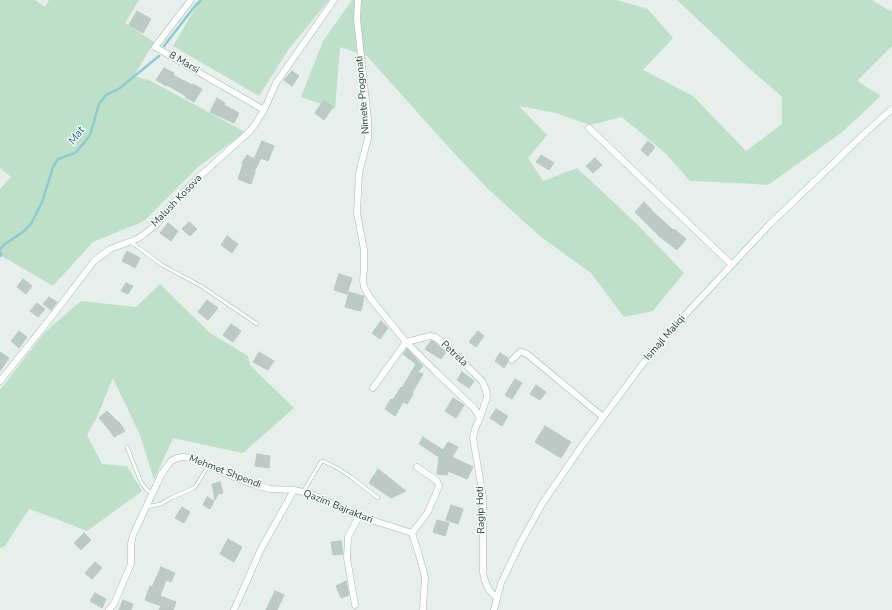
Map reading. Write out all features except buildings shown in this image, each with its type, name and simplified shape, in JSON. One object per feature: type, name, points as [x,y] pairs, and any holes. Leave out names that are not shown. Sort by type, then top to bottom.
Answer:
[{"type":"street","name":"8 Marsi","points":[[191,0],[155,47],[264,110]]},
{"type":"street","name":"Malush Kosova","points":[[0,380],[53,315],[94,261],[110,249],[137,239],[157,224],[172,204],[200,176],[249,132],[258,121],[276,83],[334,0]]},
{"type":"street","name":"Nimete Progonati","points":[[358,0],[357,19],[368,118],[368,138],[359,173],[357,213],[364,250],[364,287],[371,299],[406,342],[474,408],[480,418]]},
{"type":"street","name":"Ismajl Maliqi","points":[[494,610],[501,583],[520,542],[542,504],[581,446],[649,356],[684,316],[769,225],[892,109]]},
{"type":"street","points":[[589,128],[732,265]]},
{"type":"street","name":"Petrela","points":[[406,342],[430,336],[435,337],[482,381],[488,397]]},
{"type":"street","points":[[373,388],[406,342]]},
{"type":"street","points":[[512,360],[520,352],[527,354],[603,417]]},
{"type":"street","name":"Ragip Hoti","points":[[488,397],[475,429],[473,438],[483,497],[483,572],[489,590],[497,598]]},
{"type":"street","name":"Mehmet Shpendi","points":[[109,610],[114,604],[131,564],[131,544],[133,535],[161,475],[171,461],[184,457],[194,458],[252,484],[270,489],[294,490]]},
{"type":"street","points":[[417,467],[437,481],[439,486],[428,512],[412,534],[425,577],[423,610]]},
{"type":"street","name":"Qazim Bajraktari","points":[[234,610],[261,549],[294,490],[311,494],[359,516],[412,534]]},
{"type":"street","points":[[355,605],[347,558],[348,537],[359,516]]},
{"type":"lane","points":[[130,241],[162,265],[201,286],[257,324]]},
{"type":"lane","points":[[127,448],[141,482],[152,494]]},
{"type":"lane","points":[[303,492],[321,462],[324,461],[351,477],[378,498]]},
{"type":"lane","points":[[146,507],[161,504],[194,488],[209,465]]},
{"type":"green space","points":[[0,0],[35,0],[45,7],[49,0],[139,0],[125,23],[154,42],[134,76],[151,81],[245,132],[198,167],[144,221],[93,242],[53,286],[0,255],[0,189],[11,177],[0,168]]},
{"type":"green space","points":[[200,0],[329,0],[289,49],[259,96],[173,46]]},
{"type":"green space","points":[[352,0],[617,0],[648,9],[673,38],[643,70],[693,96],[746,151],[782,124],[782,97],[677,0],[872,0],[892,12],[892,46],[857,81],[881,96],[841,133],[768,185],[690,181],[665,153],[622,117],[590,125],[556,113],[519,106],[547,135],[528,158],[543,181],[577,168],[636,223],[684,273],[653,311],[624,317],[591,273],[541,237],[488,189],[367,56],[340,47],[335,109],[301,97],[323,41]]},
{"type":"green space","points":[[160,284],[210,333],[248,356],[250,365],[294,408],[243,453],[173,438],[154,480],[140,435],[113,378],[97,417],[87,435],[102,464],[127,466],[142,491],[87,531],[29,509],[5,546],[0,548],[0,390],[45,332],[81,301],[136,307]]},
{"type":"waterway","name":"Mat","points":[[164,46],[201,0]]},
{"type":"waterway","name":"Mat","points":[[0,249],[23,232],[31,224],[42,202],[53,167],[58,159],[75,153],[90,135],[99,104],[106,95],[120,88],[159,56]]},
{"type":"waterway","name":"Mat","points":[[0,252],[0,256]]}]
